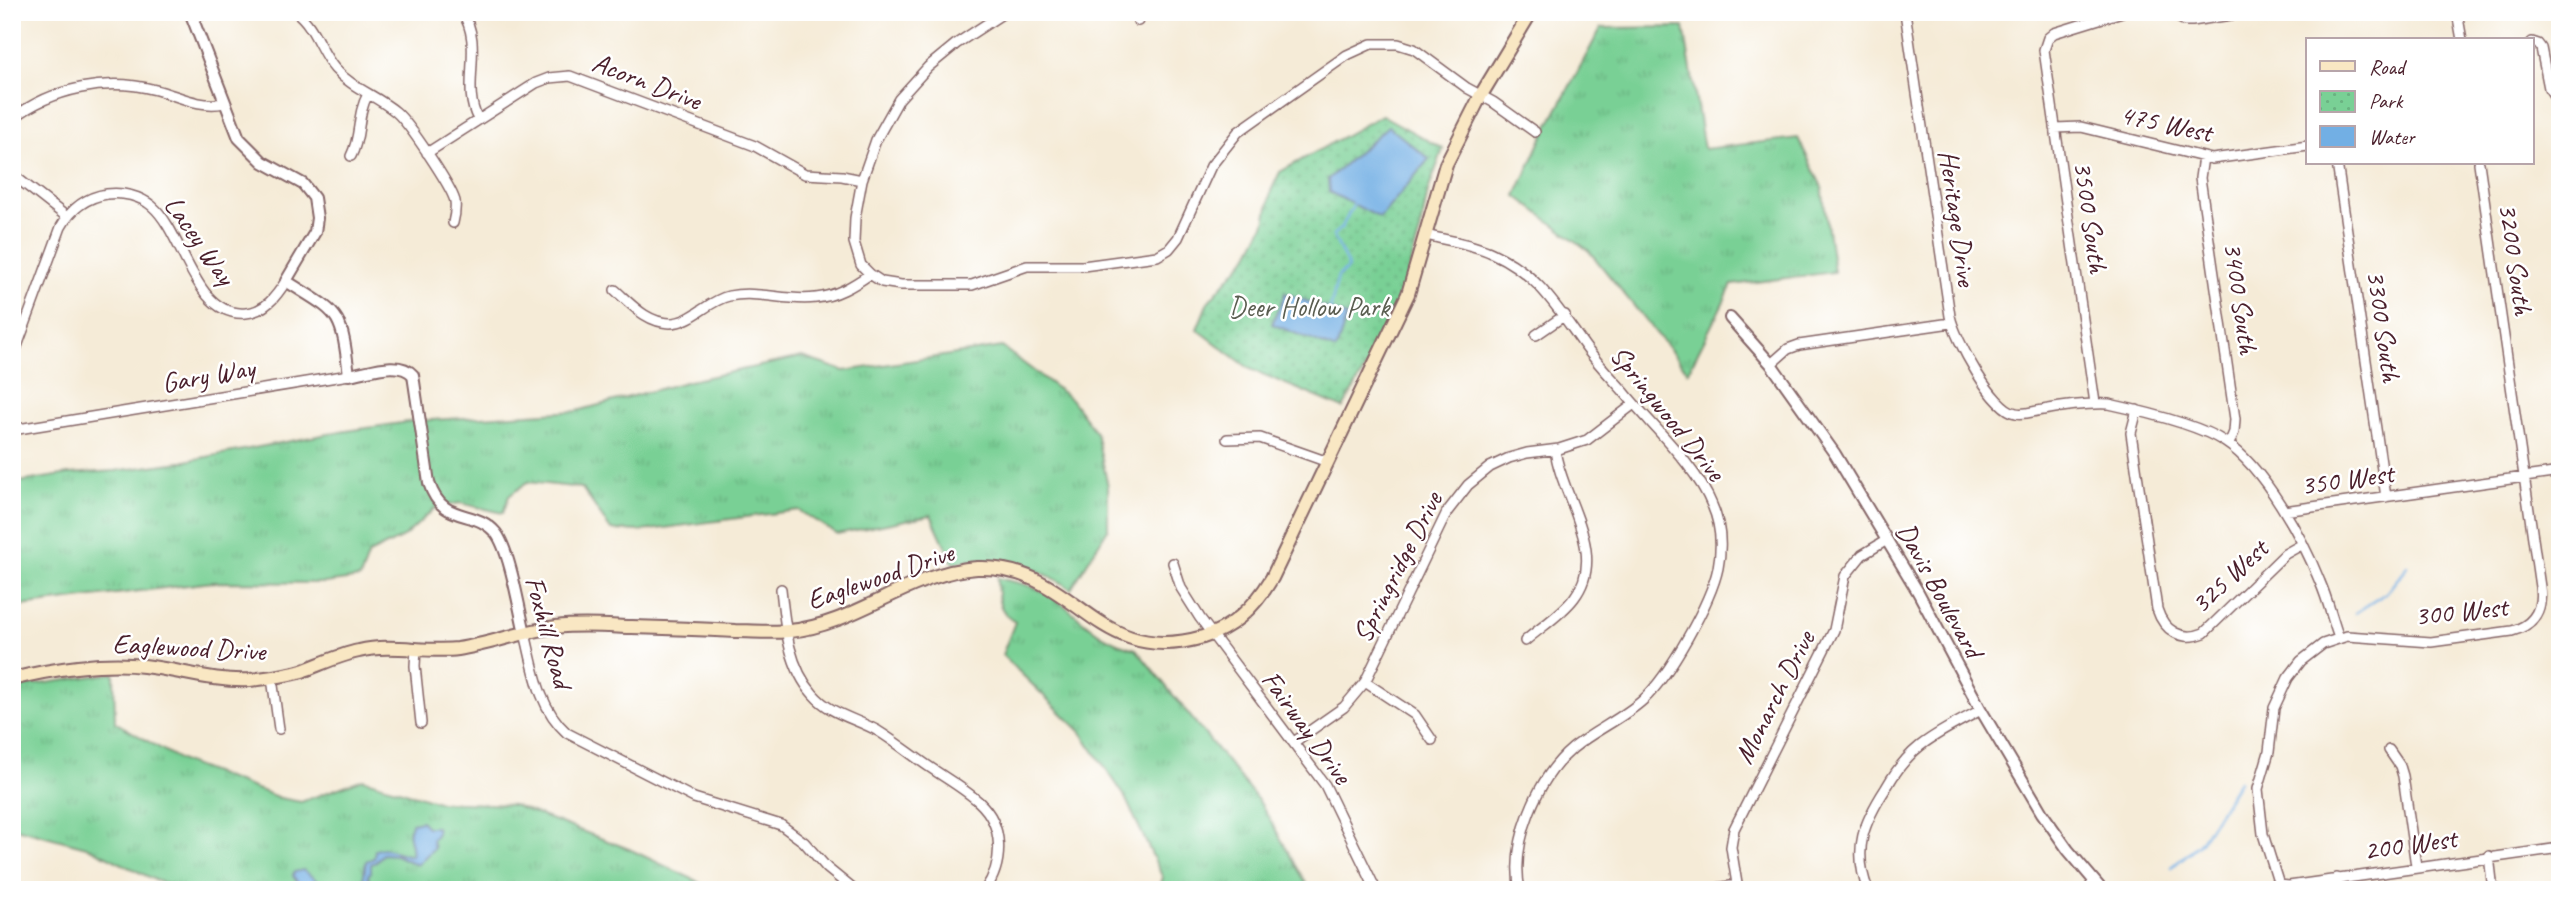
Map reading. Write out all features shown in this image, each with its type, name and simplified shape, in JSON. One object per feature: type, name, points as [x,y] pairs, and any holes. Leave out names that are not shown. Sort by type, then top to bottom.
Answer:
[{"type":"main road","name":"Eaglewood Drive","points":[[12,679],[99,666],[127,665],[225,680],[272,678],[292,674],[358,651],[385,647],[458,649],[559,627],[787,631],[824,624],[933,577],[979,568],[1013,572],[1045,583],[1102,626],[1136,641],[1175,643],[1211,634],[1241,616],[1265,589],[1408,294],[1446,164],[1481,95],[1531,12]]},
{"type":"street","points":[[191,15],[209,12]]},
{"type":"street","points":[[296,12],[310,26],[324,55],[334,68],[401,117],[452,194],[455,203],[453,223]]},
{"type":"street","points":[[462,12],[472,33],[472,107],[478,119]]},
{"type":"street","points":[[1005,12],[942,55],[908,88],[884,124],[862,180],[855,218],[854,242],[857,257],[870,274],[892,284],[972,285],[1027,266],[1083,266],[1157,256],[1169,249],[1178,238],[1211,166],[1238,132],[1347,55],[1380,43],[1406,46],[1422,54],[1467,88],[1535,132]]},
{"type":"street","name":"Heritage Drive","points":[[1905,12],[1951,323],[1966,356],[1997,400],[2011,412]]},
{"type":"street","name":"3500 South","points":[[2095,403],[2044,50],[2048,38],[2061,31],[2122,12]]},
{"type":"street","points":[[2168,12],[2185,21],[2192,21],[2250,12]]},
{"type":"street","points":[[2457,12],[2462,38]]},
{"type":"street","name":"Lacey Way","points":[[67,216],[81,204],[104,195],[122,194],[146,202],[164,220],[208,296],[218,306],[233,312],[248,313],[262,308],[274,298],[286,281],[314,232],[317,218],[314,198],[308,188],[298,180],[271,167],[249,150],[235,132],[191,15]]},
{"type":"street","points":[[2535,43],[2542,51],[2549,88],[2560,104]]},
{"type":"street","name":"Acorn Drive","points":[[427,153],[536,83],[549,78],[570,76],[755,146],[805,174],[862,180]]},
{"type":"street","points":[[12,119],[51,97],[86,87],[110,84],[142,87],[206,106],[224,103]]},
{"type":"street","points":[[351,156],[358,138],[360,110],[368,94]]},
{"type":"street","name":"475 West","points":[[2055,128],[2081,127],[2215,159],[2306,146]]},
{"type":"street","name":"3400 South","points":[[2203,157],[2200,178],[2235,412],[2234,432],[2229,444]]},
{"type":"street","name":"3300 South","points":[[2337,164],[2386,497]]},
{"type":"street","name":"3200 South","points":[[2479,164],[2540,587],[2539,611]]},
{"type":"street","points":[[12,174],[67,216],[12,360]]},
{"type":"street","name":"Springwood Drive","points":[[1426,235],[1470,245],[1504,259],[1535,281],[1565,315],[1590,352],[1696,477],[1706,492],[1718,524],[1718,568],[1687,635],[1662,679],[1630,710],[1572,749],[1549,775],[1522,830],[1517,863],[1520,890]]},
{"type":"street","points":[[615,290],[650,318],[671,323],[685,320],[713,302],[729,296],[746,294],[809,299],[823,297],[847,289],[870,274]]},
{"type":"street","points":[[286,281],[325,305],[336,316],[343,331],[349,375]]},
{"type":"street","points":[[1536,335],[1565,315]]},
{"type":"street","name":"Davis Boulevard","points":[[1730,318],[1770,365],[1823,436],[1931,615],[1981,710],[2048,822],[2094,887]]},
{"type":"street","points":[[1770,365],[1788,349],[1799,345],[1951,323]]},
{"type":"street","name":"Gary Way","points":[[12,430],[398,367],[411,372]]},
{"type":"street","name":"Foxhill Road","points":[[411,372],[416,383],[429,482],[434,496],[449,510],[484,523],[499,538],[542,699],[555,721],[567,733],[694,798],[781,825],[804,842],[832,873],[854,890]]},
{"type":"street","name":"350 West","points":[[2011,412],[2025,413],[2095,403],[2137,410],[2211,434],[2229,444],[2270,490],[2284,511],[2560,472]]},
{"type":"street","name":"Springridge Drive","points":[[1294,742],[1344,707],[1365,682],[1456,497],[1475,478],[1500,462],[1518,455],[1555,450],[1587,440],[1634,404]]},
{"type":"street","name":"325 West","points":[[2137,410],[2131,433],[2157,609],[2168,628],[2176,634],[2200,635],[2285,554],[2301,545]]},
{"type":"street","points":[[1227,439],[1259,438],[1328,462]]},
{"type":"street","points":[[1525,641],[1573,600],[1586,570],[1586,544],[1558,468],[1555,450]]},
{"type":"street","points":[[2279,885],[2264,840],[2258,803],[2269,752],[2271,716],[2288,678],[2301,661],[2323,644],[2339,638],[2322,584],[2284,511]]},
{"type":"street","name":"Monarch Drive","points":[[1738,887],[1731,841],[1736,823],[1834,630],[1846,576],[1862,555],[1887,540]]},
{"type":"street","name":"Fairway Drive","points":[[1173,563],[1181,588],[1211,634],[1325,785],[1376,890]]},
{"type":"street","points":[[781,589],[793,659],[799,675],[822,703],[844,717],[886,736],[974,798],[988,812],[996,831],[999,853],[994,874],[985,890]]},
{"type":"street","name":"300 West","points":[[2339,638],[2353,636],[2436,642],[2516,630],[2530,622],[2539,611]]},
{"type":"street","points":[[416,648],[415,666],[421,723]]},
{"type":"street","points":[[272,678],[279,729]]},
{"type":"street","points":[[1365,682],[1415,715],[1432,740]]},
{"type":"street","points":[[1868,890],[1860,859],[1864,830],[1869,815],[1896,771],[1923,744],[1981,710]]},
{"type":"street","points":[[2389,750],[2403,776],[2416,866]]},
{"type":"street","name":"200 West","points":[[2268,890],[2279,885],[2289,886],[2416,866],[2560,848]]},
{"type":"street","points":[[2489,856],[2493,890]]},
{"type":"street","points":[[2337,878],[2339,890]]},
{"type":"street","points":[[1704,890],[1738,887]]},
{"type":"green space","points":[[1684,27],[1704,149],[1798,138],[1822,187],[1834,272],[1732,285],[1688,372],[1589,251],[1516,196],[1542,138],[1601,28]]},
{"type":"green space","name":"Deer Hollow Park","points":[[1382,115],[1443,149],[1428,191],[1420,232],[1402,293],[1380,343],[1343,408],[1250,369],[1197,329],[1208,302],[1248,256],[1265,223],[1271,191],[1280,172]]},
{"type":"green space","points":[[1002,347],[1071,399],[1096,433],[1108,486],[1108,529],[1071,589],[1043,573],[1015,564],[985,561],[953,563],[931,515],[837,534],[798,510],[642,531],[611,530],[582,488],[527,482],[509,496],[503,513],[460,503],[435,508],[405,536],[369,554],[360,578],[325,583],[212,582],[12,607],[12,483],[180,462],[333,433],[415,421],[577,411],[689,381],[802,357],[844,371]]},
{"type":"green space","points":[[997,578],[1041,590],[1100,634],[1136,649],[1261,804],[1310,890],[1158,890],[1163,878],[1124,795],[1081,732],[1002,655],[1015,622],[1002,608]]},
{"type":"green space","points":[[114,673],[115,722],[184,762],[280,798],[301,802],[363,779],[438,802],[513,805],[629,849],[695,880],[710,890],[190,890],[155,880],[90,848],[12,827],[12,688]]},
{"type":"water","points":[[1388,126],[1429,159],[1380,218],[1329,192],[1328,179]]},
{"type":"water","points":[[1285,293],[1347,316],[1336,350],[1272,324]]},
{"type":"water","points":[[421,821],[427,827],[436,827],[437,833],[432,840],[434,848],[417,865],[396,855],[383,854],[371,864],[371,872],[368,875],[370,884],[365,887],[343,885],[338,890],[320,890],[316,884],[307,887],[298,883],[293,876],[294,872],[303,870],[319,882],[330,882],[336,886],[347,879],[363,880],[366,861],[374,858],[375,850],[383,848],[411,856],[409,827],[412,823]]},
{"type":"waterway","points":[[1330,310],[1338,276],[1348,266],[1333,235],[1342,227],[1354,204]]},
{"type":"waterway","points":[[2355,613],[2386,593],[2408,566]]},
{"type":"waterway","points":[[2172,867],[2200,843],[2239,781]]}]
